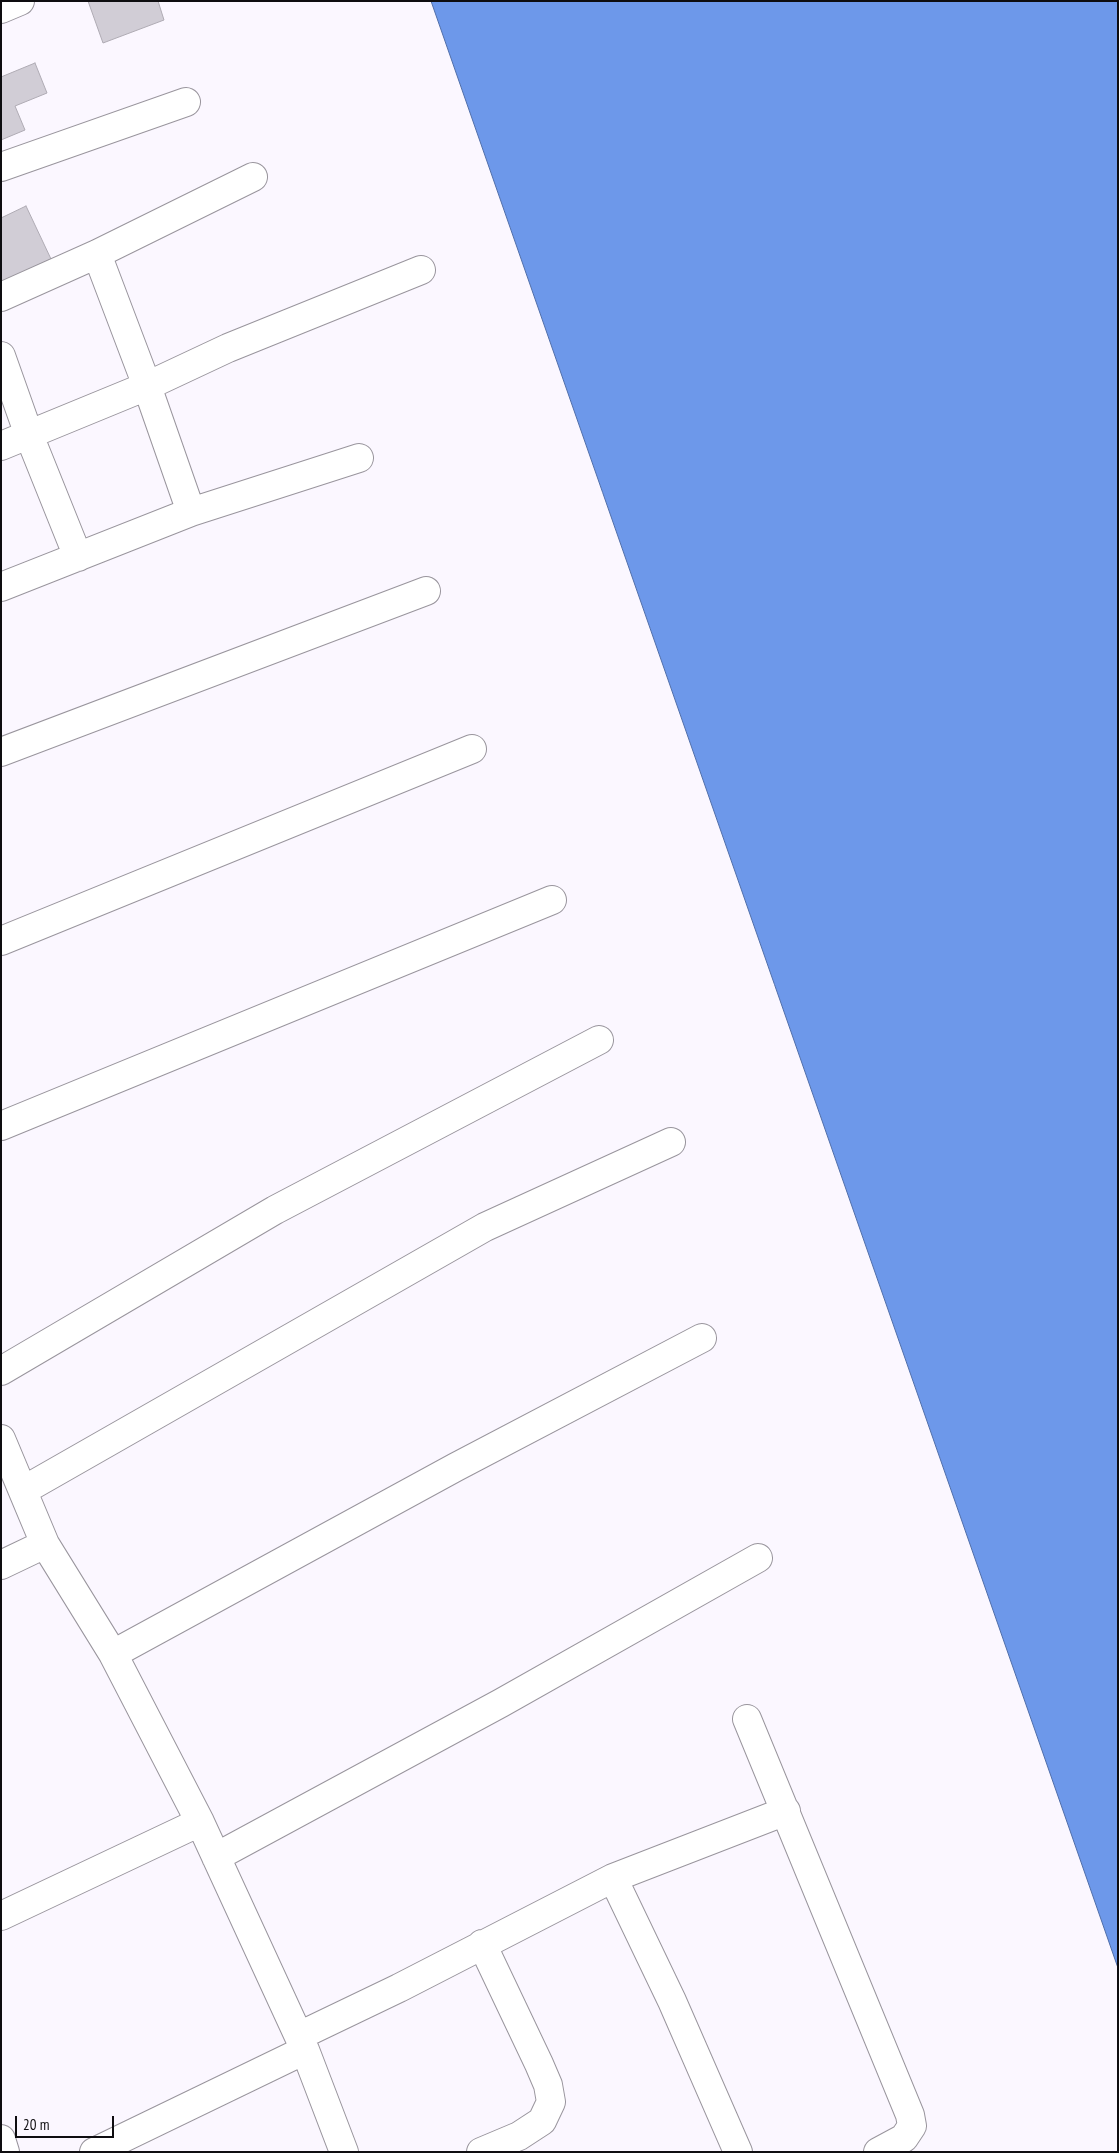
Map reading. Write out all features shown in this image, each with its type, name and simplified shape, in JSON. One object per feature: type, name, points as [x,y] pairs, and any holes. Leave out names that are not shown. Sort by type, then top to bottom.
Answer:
[{"type":"street","points":[[1,9],[20,1]]},
{"type":"street","points":[[1,167],[186,102]]},
{"type":"street","points":[[1,297],[96,254],[254,177]]},
{"type":"street","points":[[96,254],[147,386],[191,512]]},
{"type":"street","points":[[1,446],[147,386],[228,348],[420,270]]},
{"type":"street","points":[[1,356],[29,436],[78,557]]},
{"type":"street","points":[[1,587],[191,512],[359,458]]},
{"type":"street","points":[[1,752],[426,591]]},
{"type":"street","points":[[1,941],[472,749]]},
{"type":"street","points":[[1,1126],[552,900]]},
{"type":"street","points":[[1,1371],[275,1210],[599,1040]]},
{"type":"street","points":[[24,1490],[485,1227],[671,1142]]},
{"type":"street","points":[[113,1654],[456,1467],[702,1338]]},
{"type":"street","points":[[1,1439],[24,1490],[45,1544],[113,1654],[200,1822],[302,2043],[344,2152]]},
{"type":"street","points":[[1,1565],[45,1544]]},
{"type":"street","points":[[216,1857],[502,1703],[758,1558]]},
{"type":"street","points":[[747,1719],[910,2114],[912,2126],[904,2138],[878,2152]]},
{"type":"street","points":[[94,2152],[302,2043],[482,1944],[613,1878],[786,1811]]},
{"type":"street","points":[[1,1916],[200,1822]]},
{"type":"street","points":[[613,1878],[672,2001],[738,2152]]},
{"type":"street","points":[[481,2152],[519,2136],[542,2121],[551,2102],[548,2085],[539,2064],[482,1944]]},
{"type":"street","points":[[1,2139],[5,2152]]},
{"type":"water","points":[[431,1],[1118,1],[1118,1968]]},
{"type":"building","points":[[88,1],[158,1],[164,20],[103,43]]},
{"type":"building","points":[[35,63],[47,93],[15,106],[25,130],[1,140],[1,77]]},
{"type":"building","points":[[26,206],[51,259],[1,282],[1,218]]}]
